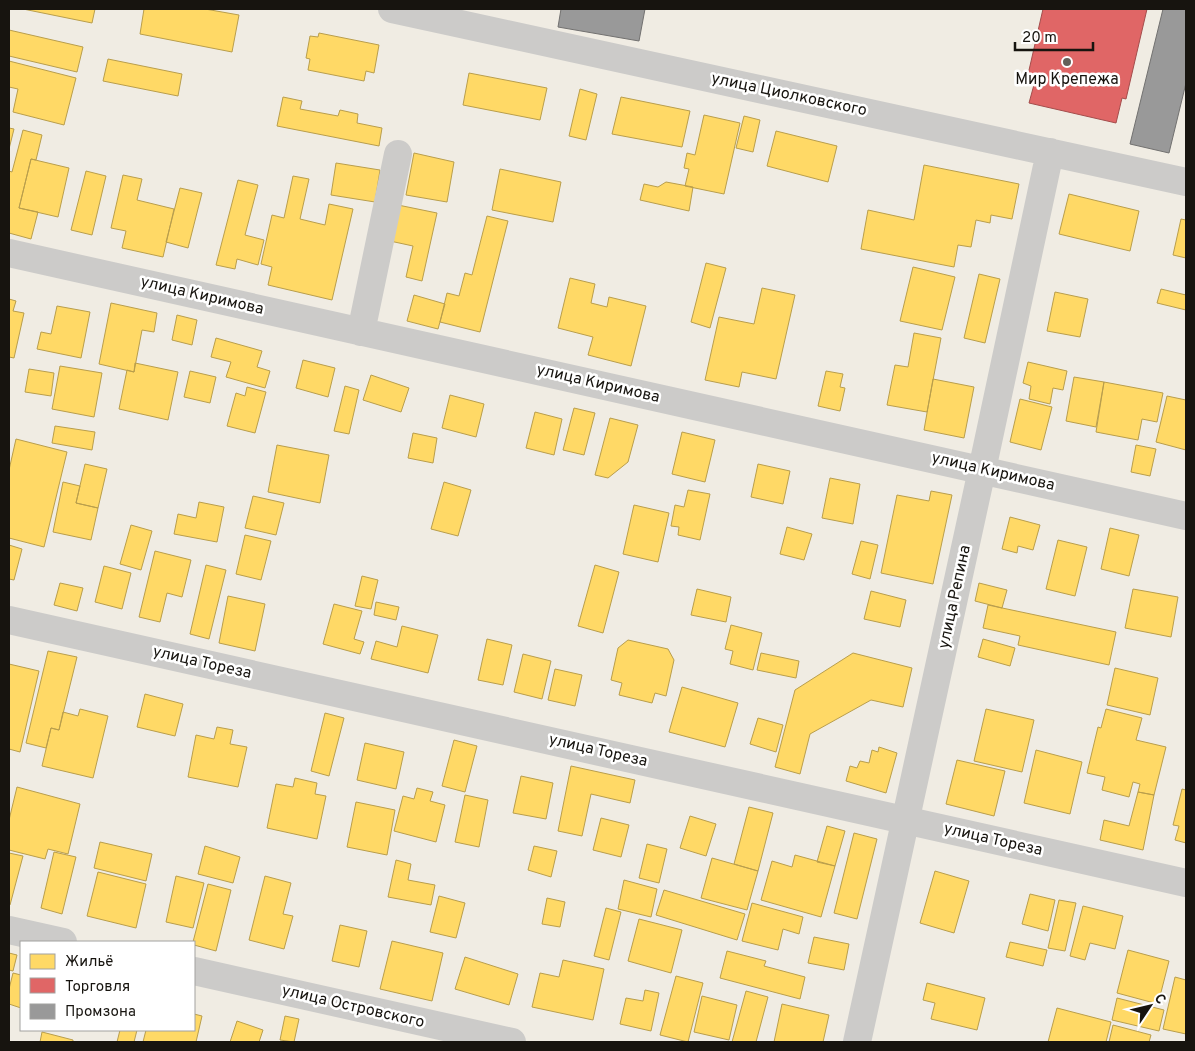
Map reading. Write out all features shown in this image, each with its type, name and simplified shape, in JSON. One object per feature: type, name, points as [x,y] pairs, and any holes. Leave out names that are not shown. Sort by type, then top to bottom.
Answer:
[{"type":"street","name":"улица Циолковского","points":[[392,9],[1186,182]]},
{"type":"street","name":"улица Репина","points":[[857,1042],[1050,152]]},
{"type":"street","points":[[361,332],[398,154]]},
{"type":"street","name":"улица Киримова","points":[[9,253],[1186,516]]},
{"type":"street","name":"улица Тореза","points":[[9,620],[1186,883]]},
{"type":"street","points":[[9,930],[58,941]]},
{"type":"street","name":"улица Островского","points":[[195,971],[512,1042]]},
{"type":"building: Жильё","points":[[23,9],[95,9],[92,23]]},
{"type":"building: Жильё","points":[[144,9],[205,9],[239,15],[232,52],[140,34]]},
{"type":"building: Жильё","points":[[9,30],[83,47],[77,72],[9,56]]},
{"type":"building: Жильё","points":[[319,33],[379,45],[374,73],[366,71],[364,81],[308,70],[310,59],[306,58],[310,36],[318,37]]},
{"type":"building: Жильё","points":[[108,59],[182,74],[178,96],[103,81]]},
{"type":"building: Жильё","points":[[9,61],[76,78],[64,125],[13,112],[18,89],[9,87]]},
{"type":"building: Жильё","points":[[469,73],[547,88],[540,120],[463,105]]},
{"type":"building: Жильё","points":[[580,89],[597,94],[586,140],[569,136]]},
{"type":"building: Жильё","points":[[283,97],[302,101],[300,109],[338,116],[340,110],[358,114],[357,123],[382,128],[379,146],[277,126]]},
{"type":"building: Жильё","points":[[621,97],[690,111],[682,147],[612,134]]},
{"type":"building: Жильё","points":[[704,115],[740,123],[724,194],[685,186],[689,169],[684,168],[687,153],[695,155]]},
{"type":"building: Жильё","points":[[744,116],[760,120],[753,152],[736,148]]},
{"type":"building: Жильё","points":[[9,128],[14,129],[9,149]]},
{"type":"building: Жильё","points":[[23,130],[42,135],[36,160],[31,159],[19,208],[38,212],[31,239],[9,233],[9,171],[12,172]]},
{"type":"building: Жильё","points":[[776,131],[837,146],[828,182],[767,166]]},
{"type":"building: Жильё","points":[[414,153],[454,162],[447,202],[406,195]]},
{"type":"building: Жильё","points":[[31,159],[69,168],[58,217],[19,208]]},
{"type":"building: Жильё","points":[[336,163],[380,170],[375,202],[331,195]]},
{"type":"building: Жильё","points":[[924,165],[1019,184],[1012,219],[991,215],[990,223],[976,220],[971,247],[958,245],[954,267],[861,249],[868,210],[914,220]]},
{"type":"building: Жильё","points":[[500,169],[561,182],[553,222],[492,210]]},
{"type":"building: Жильё","points":[[86,171],[106,176],[92,235],[71,230]]},
{"type":"building: Жильё","points":[[123,175],[142,179],[137,200],[174,209],[163,257],[122,248],[126,231],[111,228]]},
{"type":"building: Жильё","points":[[293,176],[309,179],[300,219],[325,225],[329,204],[353,209],[332,300],[268,285],[272,267],[261,264],[272,215],[284,218]]},
{"type":"building: Жильё","points":[[238,180],[258,185],[245,235],[264,240],[258,265],[237,259],[235,269],[216,265]]},
{"type":"building: Жильё","points":[[666,182],[693,187],[689,211],[640,200],[644,184],[658,187]]},
{"type":"building: Жильё","points":[[180,188],[202,193],[188,248],[166,242]]},
{"type":"building: Жильё","points":[[1069,194],[1139,211],[1130,251],[1059,234]]},
{"type":"building: Жильё","points":[[398,205],[437,213],[422,281],[406,277],[413,246],[390,241]]},
{"type":"building: Жильё","points":[[487,216],[508,221],[480,332],[440,322],[447,293],[459,296],[465,273],[472,275]]},
{"type":"building: Жильё","points":[[1181,219],[1186,220],[1186,258],[1173,255]]},
{"type":"building: Жильё","points":[[706,263],[726,268],[710,328],[691,322]]},
{"type":"building: Жильё","points":[[913,267],[955,277],[942,330],[900,321]]},
{"type":"building: Жильё","points":[[979,274],[1000,279],[985,343],[964,338]]},
{"type":"building: Жильё","points":[[570,278],[595,284],[591,303],[607,307],[609,297],[646,306],[631,366],[588,355],[593,337],[558,328]]},
{"type":"building: Жильё","points":[[762,288],[795,295],[776,379],[742,372],[739,387],[705,380],[719,317],[754,324]]},
{"type":"building: Жильё","points":[[1161,289],[1186,295],[1186,310],[1157,303]]},
{"type":"building: Жильё","points":[[1055,292],[1088,299],[1080,337],[1047,331]]},
{"type":"building: Жильё","points":[[414,295],[445,304],[438,329],[407,321]]},
{"type":"building: Жильё","points":[[9,299],[16,301],[13,311],[24,313],[14,358],[9,357]]},
{"type":"building: Жильё","points":[[111,303],[157,313],[154,332],[142,330],[134,372],[99,364]]},
{"type":"building: Жильё","points":[[57,306],[90,312],[81,358],[37,349],[41,332],[51,334]]},
{"type":"building: Жильё","points":[[177,315],[197,320],[192,345],[172,340]]},
{"type":"building: Жильё","points":[[914,333],[941,338],[927,412],[887,405],[895,365],[908,367]]},
{"type":"building: Жильё","points":[[216,338],[262,351],[257,367],[270,371],[265,388],[226,377],[231,362],[211,357]]},
{"type":"building: Жильё","points":[[303,360],[335,368],[328,397],[296,388]]},
{"type":"building: Жильё","points":[[1028,362],[1067,371],[1063,390],[1053,388],[1050,404],[1029,399],[1031,386],[1023,383]]},
{"type":"building: Жильё","points":[[135,363],[178,372],[168,420],[119,409],[127,370],[134,372]]},
{"type":"building: Жильё","points":[[60,366],[102,373],[94,417],[52,409]]},
{"type":"building: Жильё","points":[[29,369],[54,373],[51,396],[25,392]]},
{"type":"building: Жильё","points":[[190,371],[216,377],[210,403],[184,397]]},
{"type":"building: Жильё","points":[[826,371],[843,374],[840,387],[845,388],[840,411],[818,406]]},
{"type":"building: Жильё","points":[[371,375],[409,388],[401,412],[363,400]]},
{"type":"building: Жильё","points":[[1074,377],[1104,382],[1096,427],[1066,421]]},
{"type":"building: Жильё","points":[[933,379],[974,387],[964,438],[924,430]]},
{"type":"building: Жильё","points":[[1104,382],[1163,393],[1157,422],[1142,419],[1138,440],[1096,432]]},
{"type":"building: Жильё","points":[[345,386],[359,390],[349,434],[334,431]]},
{"type":"building: Жильё","points":[[247,387],[266,392],[255,433],[227,426],[236,393],[245,396]]},
{"type":"building: Жильё","points":[[450,395],[484,404],[476,437],[442,428]]},
{"type":"building: Жильё","points":[[1167,396],[1186,400],[1186,450],[1156,442]]},
{"type":"building: Жильё","points":[[1020,399],[1052,407],[1041,450],[1010,442]]},
{"type":"building: Жильё","points":[[574,408],[595,413],[584,455],[563,450]]},
{"type":"building: Жильё","points":[[535,412],[562,419],[554,455],[526,448]]},
{"type":"building: Жильё","points":[[610,418],[638,425],[628,462],[608,478],[595,475]]},
{"type":"building: Жильё","points":[[55,426],[95,432],[92,450],[52,443]]},
{"type":"building: Жильё","points":[[682,432],[715,440],[705,482],[672,474]]},
{"type":"building: Жильё","points":[[413,433],[437,438],[433,463],[408,458]]},
{"type":"building: Жильё","points":[[16,439],[67,452],[44,547],[9,538],[9,470]]},
{"type":"building: Жильё","points":[[277,445],[329,455],[320,503],[268,492]]},
{"type":"building: Жильё","points":[[1136,445],[1156,449],[1150,476],[1131,472]]},
{"type":"building: Жильё","points":[[85,464],[107,469],[98,508],[76,503]]},
{"type":"building: Жильё","points":[[758,464],[790,471],[783,504],[751,497]]},
{"type":"building: Жильё","points":[[830,478],[860,484],[853,524],[822,518]]},
{"type":"building: Жильё","points":[[63,482],[80,486],[76,503],[98,508],[91,540],[53,532]]},
{"type":"building: Жильё","points":[[444,482],[471,490],[458,536],[431,529]]},
{"type":"building: Жильё","points":[[688,490],[710,494],[700,540],[678,535],[679,527],[671,526],[675,505],[684,507]]},
{"type":"building: Жильё","points":[[931,491],[952,495],[933,584],[881,573],[897,495],[929,501]]},
{"type":"building: Жильё","points":[[253,496],[284,503],[276,535],[245,528]]},
{"type":"building: Жильё","points":[[199,502],[224,507],[217,542],[174,534],[178,514],[196,518]]},
{"type":"building: Жильё","points":[[634,505],[669,513],[658,562],[623,554]]},
{"type":"building: Жильё","points":[[1010,517],[1040,525],[1033,550],[1018,546],[1017,553],[1002,549]]},
{"type":"building: Жильё","points":[[131,525],[152,531],[141,570],[120,564]]},
{"type":"building: Жильё","points":[[787,527],[812,534],[804,560],[780,554]]},
{"type":"building: Жильё","points":[[1110,528],[1139,535],[1129,576],[1101,569]]},
{"type":"building: Жильё","points":[[245,535],[271,541],[261,580],[236,574]]},
{"type":"building: Жильё","points":[[1058,540],[1087,547],[1075,596],[1046,589]]},
{"type":"building: Жильё","points":[[861,541],[878,545],[870,579],[852,574]]},
{"type":"building: Жильё","points":[[9,545],[22,549],[14,580],[9,579]]},
{"type":"building: Жильё","points":[[155,551],[191,560],[182,597],[167,593],[160,622],[139,617]]},
{"type":"building: Жильё","points":[[206,565],[226,570],[209,639],[190,634]]},
{"type":"building: Жильё","points":[[595,565],[619,572],[603,633],[578,626]]},
{"type":"building: Жильё","points":[[104,566],[131,573],[122,609],[95,602]]},
{"type":"building: Жильё","points":[[362,576],[378,580],[371,609],[355,606]]},
{"type":"building: Жильё","points":[[60,583],[83,588],[77,611],[54,605]]},
{"type":"building: Жильё","points":[[979,583],[1007,590],[1002,608],[975,601]]},
{"type":"building: Жильё","points":[[697,589],[731,597],[726,622],[691,615]]},
{"type":"building: Жильё","points":[[1133,589],[1178,597],[1171,637],[1125,628]]},
{"type":"building: Жильё","points":[[871,591],[906,600],[900,627],[864,619]]},
{"type":"building: Жильё","points":[[228,596],[265,604],[255,651],[219,643]]},
{"type":"building: Жильё","points":[[376,602],[399,607],[396,620],[374,615]]},
{"type":"building: Жильё","points":[[334,604],[362,611],[354,639],[364,642],[360,654],[323,644]]},
{"type":"building: Жильё","points":[[988,605],[1116,632],[1109,665],[1018,645],[1020,636],[983,628]]},
{"type":"building: Жильё","points":[[731,625],[762,633],[753,670],[730,664],[733,651],[725,649]]},
{"type":"building: Жильё","points":[[402,626],[438,635],[428,673],[371,659],[376,641],[397,647]]},
{"type":"building: Жильё","points":[[487,639],[512,645],[503,685],[478,680]]},
{"type":"building: Жильё","points":[[983,639],[1015,648],[1010,666],[978,657]]},
{"type":"building: Жильё","points":[[628,640],[668,649],[674,660],[666,696],[655,693],[652,703],[619,695],[622,683],[611,680],[618,648]]},
{"type":"building: Жильё","points":[[48,651],[77,657],[59,730],[51,728],[46,748],[26,743]]},
{"type":"building: Жильё","points":[[761,653],[799,661],[796,678],[757,670]]},
{"type":"building: Жильё","points":[[853,653],[912,668],[903,707],[871,700],[810,734],[800,774],[775,767],[795,690]]},
{"type":"building: Жильё","points":[[523,654],[551,661],[542,699],[514,692]]},
{"type":"building: Жильё","points":[[9,664],[39,671],[20,752],[9,749]]},
{"type":"building: Жильё","points":[[1115,668],[1158,678],[1150,715],[1107,705]]},
{"type":"building: Жильё","points":[[555,669],[582,675],[575,706],[548,700]]},
{"type":"building: Жильё","points":[[682,687],[738,703],[725,747],[669,732]]},
{"type":"building: Жильё","points":[[145,694],[183,704],[175,736],[137,727]]},
{"type":"building: Жильё","points":[[80,709],[108,716],[93,778],[42,766],[51,728],[59,730],[63,712],[78,716]]},
{"type":"building: Жильё","points":[[986,709],[1034,720],[1022,772],[974,761]]},
{"type":"building: Жильё","points":[[1106,709],[1142,718],[1136,740],[1166,747],[1154,795],[1138,792],[1140,784],[1133,782],[1129,797],[1102,790],[1105,777],[1087,773],[1098,727],[1101,728]]},
{"type":"building: Жильё","points":[[325,713],[344,718],[329,776],[311,771]]},
{"type":"building: Жильё","points":[[758,718],[783,725],[776,752],[750,744]]},
{"type":"building: Жильё","points":[[217,727],[233,730],[230,744],[247,747],[238,787],[188,777],[196,735],[214,739]]},
{"type":"building: Жильё","points":[[454,740],[477,746],[465,792],[442,786]]},
{"type":"building: Жильё","points":[[365,743],[404,752],[396,789],[357,780]]},
{"type":"building: Жильё","points":[[879,747],[897,753],[886,793],[846,781],[850,766],[857,768],[860,761],[869,763],[872,750],[878,752]]},
{"type":"building: Жильё","points":[[1036,750],[1082,762],[1070,814],[1024,803]]},
{"type":"building: Жильё","points":[[957,760],[1005,771],[994,816],[946,804]]},
{"type":"building: Жильё","points":[[571,766],[635,780],[630,803],[591,794],[582,836],[558,831]]},
{"type":"building: Жильё","points":[[521,776],[553,783],[546,819],[513,813]]},
{"type":"building: Жильё","points":[[295,778],[317,783],[315,794],[326,796],[317,839],[267,828],[276,784],[293,787]]},
{"type":"building: Жильё","points":[[17,787],[80,804],[68,854],[48,849],[45,859],[9,850],[9,820]]},
{"type":"building: Жильё","points":[[417,788],[433,792],[430,801],[445,805],[436,842],[394,831],[403,796],[414,799]]},
{"type":"building: Жильё","points":[[1182,789],[1186,790],[1186,843],[1175,840],[1179,826],[1173,825]]},
{"type":"building: Жильё","points":[[1138,792],[1154,795],[1143,850],[1100,840],[1104,820],[1129,826]]},
{"type":"building: Жильё","points":[[465,795],[488,800],[479,847],[455,842]]},
{"type":"building: Жильё","points":[[356,802],[395,810],[387,855],[347,847]]},
{"type":"building: Жильё","points":[[749,807],[773,813],[758,871],[734,864]]},
{"type":"building: Жильё","points":[[690,816],[716,824],[706,856],[680,848]]},
{"type":"building: Жильё","points":[[601,818],[629,825],[621,857],[593,850]]},
{"type":"building: Жильё","points":[[827,826],[845,831],[835,866],[817,862]]},
{"type":"building: Жильё","points":[[854,833],[877,839],[857,919],[834,913]]},
{"type":"building: Жильё","points":[[100,842],[152,854],[146,881],[94,868]]},
{"type":"building: Жильё","points":[[647,844],[667,849],[659,883],[639,878]]},
{"type":"building: Жильё","points":[[205,846],[240,857],[233,883],[198,874]]},
{"type":"building: Жильё","points":[[534,846],[557,851],[551,877],[528,870]]},
{"type":"building: Жильё","points":[[54,852],[76,857],[62,914],[41,908]]},
{"type":"building: Жильё","points":[[9,853],[23,856],[10,905],[9,905]]},
{"type":"building: Жильё","points":[[795,855],[835,866],[821,917],[761,900],[772,861],[792,867]]},
{"type":"building: Жильё","points":[[712,858],[758,871],[747,910],[701,898]]},
{"type":"building: Жильё","points":[[396,860],[411,864],[408,880],[435,885],[431,905],[388,897]]},
{"type":"building: Жильё","points":[[935,871],[969,881],[954,933],[920,923]]},
{"type":"building: Жильё","points":[[98,872],[146,884],[136,928],[87,916]]},
{"type":"building: Жильё","points":[[176,876],[204,883],[193,928],[166,922]]},
{"type":"building: Жильё","points":[[265,876],[291,883],[283,914],[293,916],[284,949],[249,940]]},
{"type":"building: Жильё","points":[[624,880],[657,889],[651,917],[618,909]]},
{"type":"building: Жильё","points":[[208,884],[231,890],[216,951],[195,945],[195,941],[193,941]]},
{"type":"building: Жильё","points":[[664,890],[745,914],[737,940],[656,915]]},
{"type":"building: Жильё","points":[[1030,894],[1055,900],[1048,931],[1022,924]]},
{"type":"building: Жильё","points":[[439,896],[465,903],[456,938],[430,932]]},
{"type":"building: Жильё","points":[[547,898],[565,902],[560,927],[542,924]]},
{"type":"building: Жильё","points":[[1059,900],[1076,903],[1065,951],[1048,948]]},
{"type":"building: Жильё","points":[[752,903],[803,917],[799,934],[783,929],[778,950],[742,941]]},
{"type":"building: Жильё","points":[[1083,906],[1123,916],[1115,949],[1090,943],[1085,960],[1070,956]]},
{"type":"building: Жильё","points":[[606,908],[621,912],[609,960],[594,956]]},
{"type":"building: Жильё","points":[[639,919],[682,930],[671,973],[628,961]]},
{"type":"building: Жильё","points":[[340,925],[367,931],[359,967],[332,961]]},
{"type":"building: Жильё","points":[[814,937],[849,944],[844,970],[808,963]]},
{"type":"building: Жильё","points":[[392,941],[443,953],[432,1001],[380,989]]},
{"type":"building: Жильё","points":[[1010,942],[1047,950],[1043,966],[1006,957]]},
{"type":"building: Жильё","points":[[1128,950],[1169,961],[1158,1004],[1117,993]]},
{"type":"building: Жильё","points":[[727,951],[766,961],[764,966],[805,977],[800,999],[720,978]]},
{"type":"building: Жильё","points":[[9,953],[17,955],[13,971],[9,970]]},
{"type":"building: Жильё","points":[[465,957],[518,974],[509,1005],[455,989]]},
{"type":"building: Жильё","points":[[563,960],[604,969],[593,1020],[532,1007],[540,973],[559,977]]},
{"type":"building: Жильё","points":[[13,973],[20,975],[20,1008],[9,1004],[9,989]]},
{"type":"building: Жильё","points":[[676,976],[703,983],[688,1042],[660,1035]]},
{"type":"building: Жильё","points":[[1175,977],[1186,980],[1186,1034],[1163,1029]]},
{"type":"building: Жильё","points":[[927,983],[985,998],[977,1030],[931,1019],[935,1003],[923,1000]]},
{"type":"building: Жильё","points":[[645,990],[659,993],[651,1031],[620,1024],[626,998],[643,1001]]},
{"type":"building: Жильё","points":[[746,991],[768,997],[756,1042],[732,1042]]},
{"type":"building: Жильё","points":[[702,996],[737,1005],[729,1040],[694,1032]]},
{"type":"building: Жильё","points":[[1117,998],[1164,1010],[1159,1031],[1112,1020]]},
{"type":"building: Жильё","points":[[782,1004],[829,1015],[823,1042],[774,1042]]},
{"type":"building: Жильё","points":[[1057,1008],[1111,1022],[1106,1042],[1048,1042]]},
{"type":"building: Жильё","points":[[195,1014],[202,1016],[196,1042],[143,1042],[146,1031],[195,1031]]},
{"type":"building: Жильё","points":[[285,1016],[299,1019],[294,1042],[280,1040]]},
{"type":"building: Жильё","points":[[237,1021],[263,1030],[259,1042],[230,1042]]},
{"type":"building: Жильё","points":[[1113,1025],[1151,1035],[1149,1042],[1109,1042]]},
{"type":"building: Жильё","points":[[120,1031],[137,1031],[134,1042],[117,1042]]},
{"type":"building: Жильё","points":[[42,1032],[73,1040],[73,1042],[40,1042]]},
{"type":"building: Торговля","points":[[1043,9],[1147,9],[1126,99],[1122,98],[1116,123],[1029,103],[1035,81],[1027,79]]},
{"type":"building: Промзона","points":[[561,9],[645,9],[639,41],[558,27]]},
{"type":"building: Промзона","points":[[1163,9],[1186,9],[1186,83],[1169,153],[1130,144]]},
{"type":"place","name":"Мир Крепежа","points":[[1067,62]]}]
